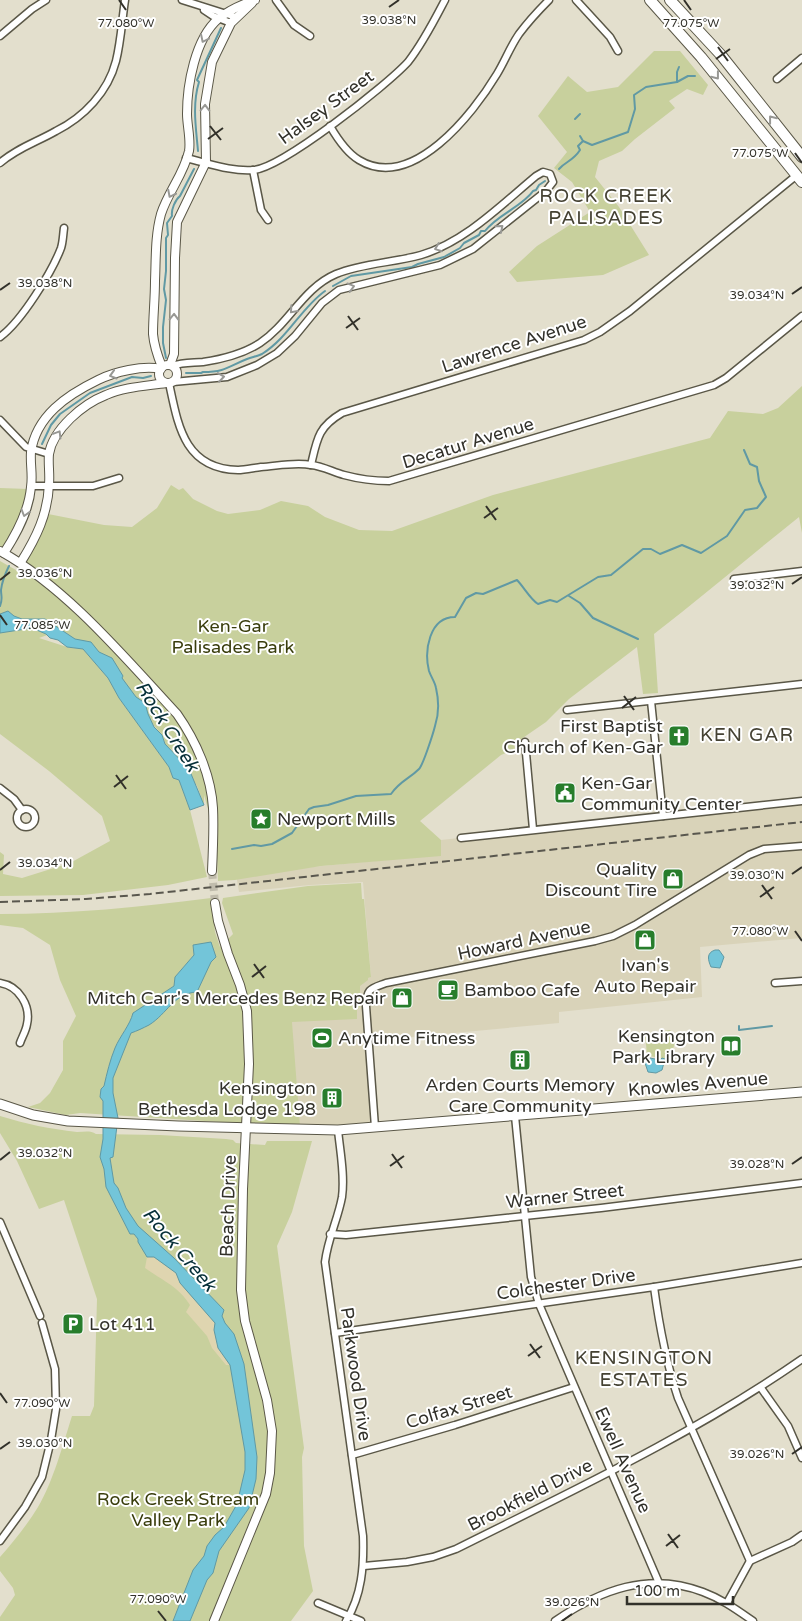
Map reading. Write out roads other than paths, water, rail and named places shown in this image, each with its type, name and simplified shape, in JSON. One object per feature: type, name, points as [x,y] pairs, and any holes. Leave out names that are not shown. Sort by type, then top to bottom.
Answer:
[{"type":"main road","points":[[650,0],[701,57],[799,179]]},
{"type":"main road","points":[[670,0],[713,47],[802,157]]},
{"type":"main road","points":[[701,57],[713,47]]},
{"type":"main road","name":"Knowles Avenue","points":[[0,1104],[33,1115],[68,1121],[338,1130],[802,1092]]},
{"type":"street","points":[[0,36],[32,8],[46,0]]},
{"type":"street","points":[[0,163],[10,154],[70,124],[86,111],[99,95],[110,78],[116,60],[125,0]]},
{"type":"street","points":[[182,0],[226,14],[234,20]]},
{"type":"street","points":[[169,383],[160,379],[159,375],[167,367],[174,354],[175,258],[178,222],[206,162],[205,104],[212,62],[234,20],[255,0],[240,5],[218,19],[209,29],[199,50],[189,82],[187,113],[190,149],[179,178],[162,212],[156,234],[153,335],[157,354],[167,367],[177,373],[175,380],[169,383]]},
{"type":"street","points":[[276,0],[294,25],[310,36]]},
{"type":"street","name":"Halsey Street","points":[[186,158],[234,169],[253,170],[276,162],[330,126],[395,75],[409,60],[431,27],[445,0]]},
{"type":"street","points":[[330,126],[337,139],[358,159],[368,164],[380,167],[399,167],[416,160],[435,147],[475,107],[497,75],[518,36],[549,0]]},
{"type":"street","points":[[576,0],[610,37],[618,51]]},
{"type":"street","points":[[201,7],[218,19],[234,20]]},
{"type":"street","points":[[777,79],[802,58]]},
{"type":"street","points":[[253,170],[261,210],[268,220]]},
{"type":"street","points":[[21,562],[34,542],[44,518],[49,486],[49,454],[52,444],[61,428],[78,412],[105,395],[133,388],[227,376],[257,365],[277,353],[295,336],[322,303],[339,290],[440,265],[473,249],[546,191],[553,182],[550,174],[543,172],[536,176],[469,230],[448,244],[420,254],[359,266],[334,275],[312,289],[260,343],[230,357],[119,372],[78,390],[53,409],[42,423],[32,450],[30,465],[32,486],[23,521],[2,552],[21,562],[56,590],[89,621],[174,711],[184,725],[199,753],[209,785],[213,807],[212,871]]},
{"type":"street","name":"Lawrence Avenue","points":[[311,464],[321,430],[342,413],[584,340],[600,332],[630,311],[799,179]]},
{"type":"street","points":[[0,337],[20,318],[50,268],[61,247],[64,228]]},
{"type":"street","name":"Decatur Avenue","points":[[169,383],[182,435],[190,448],[216,466],[237,470],[311,464],[370,481],[389,482],[714,385],[726,378],[802,316]]},
{"type":"street","points":[[0,420],[26,447],[49,454]]},
{"type":"street","points":[[32,486],[93,486],[119,478]]},
{"type":"street","points":[[734,579],[802,571]]},
{"type":"street","points":[[567,710],[802,684]]},
{"type":"street","points":[[651,701],[663,816]]},
{"type":"street","points":[[525,742],[533,829]]},
{"type":"street","points":[[0,788],[22,810]]},
{"type":"street","points":[[461,838],[802,801]]},
{"type":"street","name":"Howard Avenue","points":[[375,1127],[366,1006],[367,994],[370,989],[386,983],[604,938],[634,925],[750,855],[764,849],[802,846]]},
{"type":"street","name":"Beach Drive","points":[[214,1621],[266,1494],[272,1450],[272,1431],[267,1400],[245,1321],[241,1290],[249,1064],[247,1011],[218,921],[215,903]]},
{"type":"street","points":[[775,983],[802,981]]},
{"type":"street","points":[[0,983],[16,990],[27,1008],[27,1026],[20,1043]]},
{"type":"street","name":"Ewell Avenue","points":[[515,1116],[530,1277],[539,1304],[659,1583]]},
{"type":"street","name":"Parkwood Drive","points":[[338,1130],[343,1185],[338,1211],[330,1234],[326,1262],[363,1536],[364,1566],[358,1592],[347,1618]]},
{"type":"street","name":"Warner Street","points":[[330,1234],[346,1235],[601,1208],[802,1183]]},
{"type":"street","points":[[0,1222],[41,1320],[54,1369],[56,1409],[42,1477],[25,1507],[0,1541]]},
{"type":"street","name":"Colchester Drive","points":[[335,1333],[539,1304],[802,1263]]},
{"type":"street","points":[[654,1286],[670,1374],[691,1429],[750,1562]]},
{"type":"street","name":"Brookfield Drive","points":[[364,1566],[407,1562],[434,1557],[456,1549],[691,1429],[761,1388],[802,1359]]},
{"type":"street","name":"Colfax Street","points":[[352,1455],[574,1387]]},
{"type":"street","points":[[761,1388],[800,1446],[802,1458]]},
{"type":"street","points":[[727,1603],[750,1562],[792,1542],[802,1535]]},
{"type":"street","points":[[555,1621],[596,1596],[625,1586],[659,1583],[703,1592],[727,1603],[753,1621]]},
{"type":"street","points":[[318,1604],[347,1618],[361,1621]]},
{"type":"water","points":[[8,611],[22,619],[45,619],[75,639],[91,642],[99,652],[112,658],[123,676],[122,678],[136,697],[145,703],[154,727],[162,735],[165,744],[189,769],[204,805],[190,810],[179,780],[173,778],[169,767],[119,698],[108,678],[83,649],[67,647],[58,640],[50,638],[46,634],[32,628],[0,633],[0,614]]},
{"type":"water","points":[[211,942],[216,957],[211,962],[197,992],[182,996],[149,1025],[131,1033],[113,1078],[113,1093],[118,1118],[113,1157],[110,1158],[114,1183],[126,1208],[138,1226],[174,1258],[224,1310],[222,1316],[234,1334],[244,1364],[257,1457],[256,1479],[249,1508],[219,1551],[213,1573],[207,1580],[190,1621],[173,1621],[193,1570],[204,1556],[207,1546],[224,1527],[237,1504],[245,1470],[245,1452],[230,1365],[218,1348],[214,1330],[215,1323],[180,1283],[176,1273],[154,1257],[147,1257],[138,1239],[134,1234],[130,1234],[106,1187],[104,1169],[100,1157],[103,1139],[103,1101],[100,1097],[115,1048],[133,1013],[174,986],[175,977],[194,955],[193,945]]},
{"type":"water","points":[[719,950],[724,957],[720,968],[711,967],[709,962],[708,957],[710,953]]},
{"type":"water","points":[[650,1058],[665,1059],[662,1070],[656,1073],[648,1072],[645,1063]]},
{"type":"waterway","points":[[198,151],[195,116],[199,82],[197,80],[221,28]]},
{"type":"waterway","points":[[583,141],[592,145],[628,132],[635,109],[634,95],[646,87],[677,82],[679,67]]},
{"type":"waterway","points":[[677,82],[688,76],[695,76]]},
{"type":"waterway","points":[[575,119],[580,114]]},
{"type":"waterway","points":[[559,169],[580,150],[578,146],[583,141],[580,136]]},
{"type":"waterway","points":[[166,358],[163,343],[163,327],[166,300],[164,289],[166,238],[168,235],[167,223],[172,216],[175,203],[194,169]]},
{"type":"waterway","points":[[333,286],[351,276],[412,267],[444,257],[479,235],[481,231],[485,231],[545,181]]},
{"type":"waterway","points":[[186,373],[222,370],[262,354],[279,340],[316,298],[325,291]]},
{"type":"waterway","points":[[42,444],[51,425],[60,414],[90,393],[132,377],[143,378],[151,376]]},
{"type":"waterway","points":[[232,849],[272,844],[292,833],[309,809],[314,807],[328,805],[356,796],[391,794],[419,769],[430,742],[438,712],[436,688],[429,671],[427,654],[430,636],[439,623],[446,618],[455,617],[466,598],[476,593],[483,594],[517,580],[538,604],[550,600],[557,602],[598,577],[611,575],[643,549],[651,549],[660,554],[682,545],[701,553],[727,536],[745,510],[757,508],[766,497],[759,481],[757,467],[750,464],[744,450]]},
{"type":"waterway","points":[[0,606],[2,584],[9,566]]},
{"type":"waterway","points":[[569,596],[580,603],[593,618],[638,639]]},
{"type":"waterway","points":[[739,1026],[739,1030],[772,1026]]},
{"type":"tunnel","points":[[212,871],[215,903]]},
{"type":"railway","points":[[0,902],[86,899],[150,894],[802,822]]},
{"type":"place","name":"First Baptist Church of Ken-Gar","points":[[679,736]]},
{"type":"place","name":"Ken-Gar Community Center","points":[[565,793]]},
{"type":"place","name":"Newport Mills","points":[[261,819]]},
{"type":"place","name":"Quality Discount Tire","points":[[673,879]]},
{"type":"place","name":"Ivan's Auto Repair","points":[[645,940]]},
{"type":"place","name":"Bamboo Cafe","points":[[448,990]]},
{"type":"place","name":"Mitch Carr's Mercedes Benz Repair","points":[[402,998]]},
{"type":"place","name":"Anytime Fitness","points":[[322,1038]]},
{"type":"place","name":"Kensington Park Library","points":[[731,1046]]},
{"type":"place","name":"Arden Courts Memory Care Community","points":[[520,1060]]},
{"type":"place","name":"Kensington Bethesda Lodge 198","points":[[332,1098]]},
{"type":"place","name":"Lot 411","points":[[73,1324]]},
{"type":"district","name":"ROCK CREEK PALISADES","points":[[606,206]]},
{"type":"district","name":"KEN GAR","points":[[747,734]]},
{"type":"district","name":"KENSINGTON ESTATES","points":[[644,1368]]},
{"type":"park label","name":"Ken-Gar Palisades Park","points":[[233,636]]},
{"type":"park label","name":"Rock Creek Stream Valley Park","points":[[178,1509]]},
{"type":"water label","name":"Rock Creek","points":[[168,726]]},
{"type":"water label","name":"Rock Creek","points":[[180,1249]]}]
